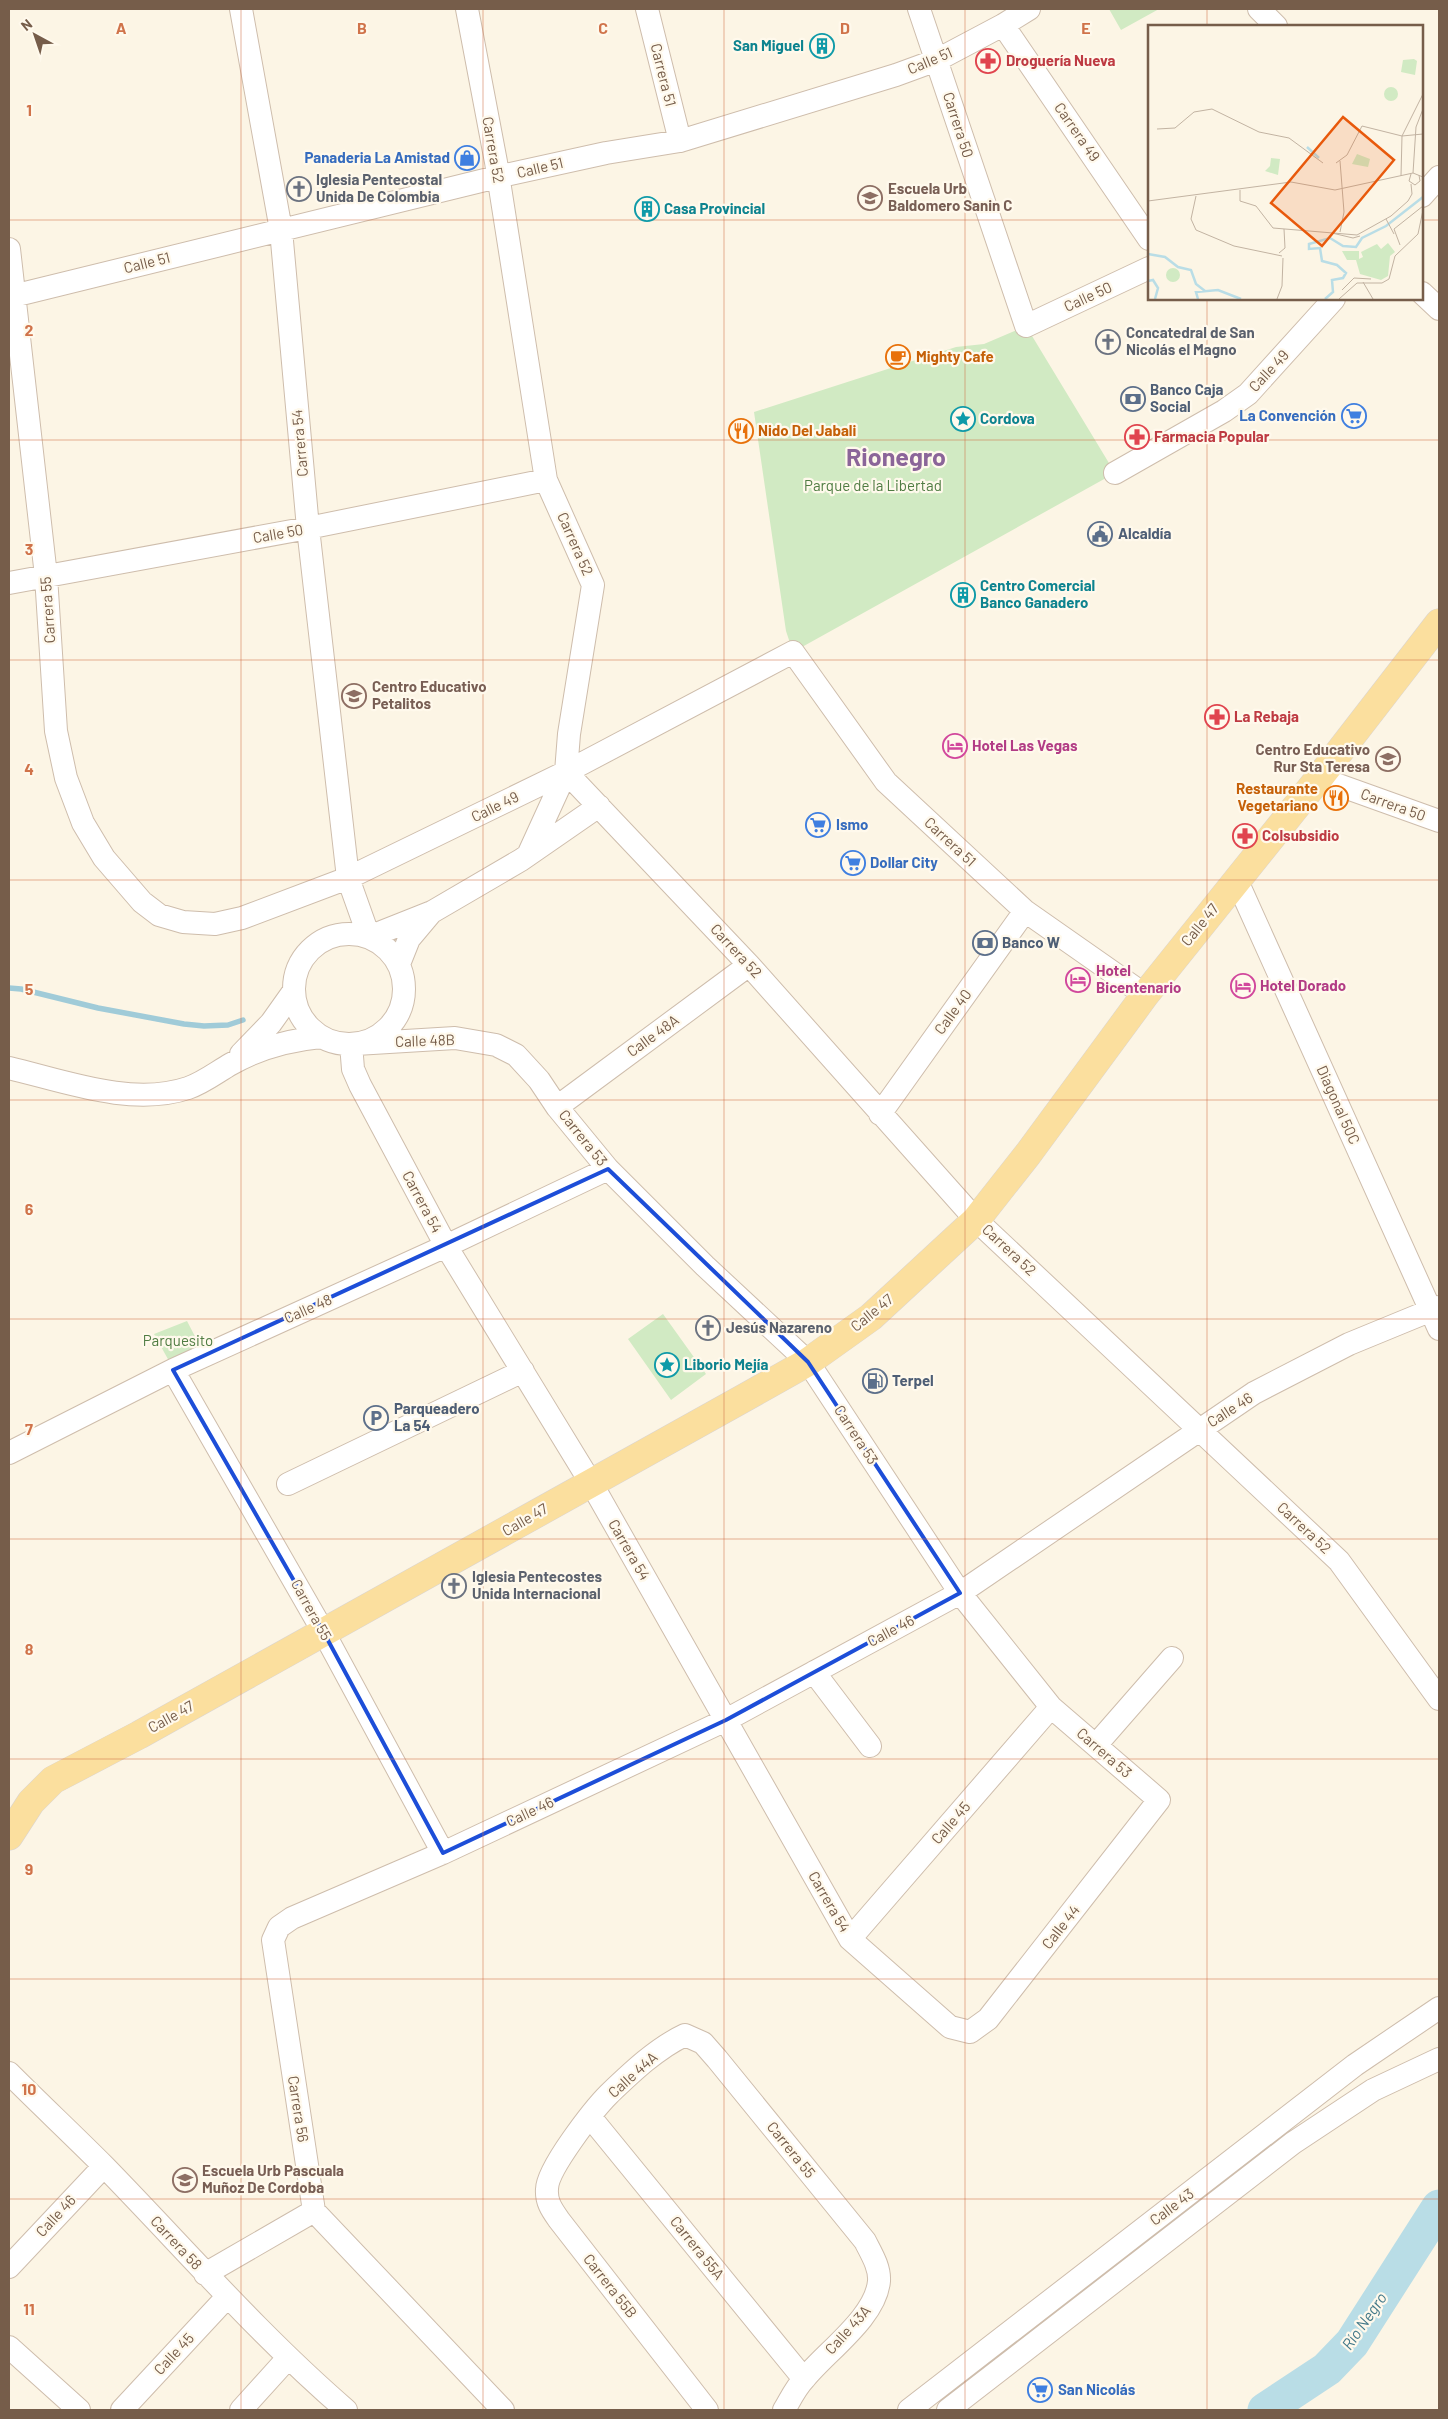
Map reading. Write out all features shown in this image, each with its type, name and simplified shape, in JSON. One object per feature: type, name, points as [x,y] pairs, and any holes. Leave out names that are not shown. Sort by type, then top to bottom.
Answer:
[{"type":"main road","name":"Calle 47","points":[[9,1834],[40,1791],[58,1777],[139,1735],[324,1633],[808,1362],[871,1317],[976,1220],[1034,1146],[1145,995],[1319,778],[1439,623]]},
{"type":"street","name":"Carrera 54","points":[[241,9],[281,230],[308,528],[348,878],[342,934]]},
{"type":"street","name":"Carrera 52","points":[[467,9],[498,177],[546,480],[593,585],[569,734],[566,772],[749,965],[976,1220],[1339,1561],[1439,1698]]},
{"type":"street","name":"Carrera 51","points":[[647,9],[680,141]]},
{"type":"street","name":"Carrera 50","points":[[919,9],[1026,326]]},
{"type":"street","name":"Calle 51","points":[[12,296],[498,177],[606,153],[680,141],[896,75],[937,60],[1029,9]]},
{"type":"street","points":[[1259,9],[1275,25]]},
{"type":"street","name":"Carrera 49","points":[[1003,25],[1148,238]]},
{"type":"street","name":"Carrera 55","points":[[9,249],[12,296],[46,576],[56,731],[66,778],[83,824],[104,858],[142,902],[159,915],[183,922]]},
{"type":"street","name":"Calle 50","points":[[1026,326],[1148,268]]},
{"type":"street","points":[[1423,294],[1439,309]]},
{"type":"street","name":"Calle 49","points":[[1115,473],[1224,411],[1248,394],[1333,300]]},
{"type":"street","name":"Calle 50","points":[[9,583],[308,528],[546,480]]},
{"type":"street","name":"Carrera 51","points":[[793,652],[886,782],[1025,911],[1145,995]]},
{"type":"street","name":"Calle 49","points":[[183,922],[215,924],[242,918],[348,878],[566,772],[793,652]]},
{"type":"street","points":[[529,854],[566,772]]},
{"type":"street","name":"Carrera 50","points":[[1319,778],[1439,821]]},
{"type":"street","points":[[369,937],[432,912],[529,854],[599,806]]},
{"type":"street","name":"Carrera 54","points":[[348,878],[369,937]]},
{"type":"street","name":"Diagonal 50C","points":[[1237,881],[1436,1315]]},
{"type":"street","name":"Calle 40","points":[[880,1114],[1025,911]]},
{"type":"street","points":[[398,964],[409,939],[432,912]]},
{"type":"street","points":[[231,1064],[271,1023],[293,992],[299,965],[306,954],[316,944],[328,937],[342,934],[360,934],[381,943],[398,964],[403,978],[404,993],[401,1008],[394,1021],[384,1032],[353,1044],[335,1042],[321,1037],[302,1018],[293,992]]},
{"type":"street","name":"Calle 48A","points":[[558,1107],[749,965]]},
{"type":"street","points":[[9,1068],[121,1094],[155,1095],[188,1088],[231,1064],[278,1044],[321,1037]]},
{"type":"street","name":"Calle 48B","points":[[353,1044],[455,1038],[496,1045],[516,1055],[539,1080]]},
{"type":"street","name":"Carrera 54","points":[[353,1044],[353,1069],[360,1085],[446,1246],[591,1482],[850,1939],[950,2027]]},
{"type":"street","name":"Carrera 53","points":[[539,1080],[558,1107],[608,1169],[705,1266],[808,1362],[960,1593],[1051,1707],[1159,1800]]},
{"type":"street","name":"Calle 48","points":[[9,1453],[173,1370],[446,1246],[608,1169]]},
{"type":"street","name":"Calle 46","points":[[316,1907],[443,1853],[726,1720],[960,1593],[1254,1394],[1348,1344],[1436,1315]]},
{"type":"street","name":"Carrera 55","points":[[173,1370],[324,1633],[443,1853]]},
{"type":"street","points":[[288,1484],[523,1371]]},
{"type":"street","points":[[1096,1745],[1172,1658]]},
{"type":"street","points":[[814,1672],[870,1746]]},
{"type":"street","name":"Calle 45","points":[[850,1939],[1051,1707]]},
{"type":"street","name":"Calle 44","points":[[950,2027],[970,2032],[988,2019],[1159,1800]]},
{"type":"street","name":"Carrera 56","points":[[314,2211],[273,1940],[279,1927],[292,1918],[316,1907]]},
{"type":"street","name":"Calle 43","points":[[909,2410],[1355,2065],[1439,2008]]},
{"type":"street","name":"Calle 44A","points":[[562,2154],[608,2095],[669,2043],[685,2035],[703,2043],[717,2059]]},
{"type":"street","name":"Carrera 55","points":[[717,2059],[865,2241]]},
{"type":"street","name":"Calle 43","points":[[948,2410],[1293,2142],[1373,2090],[1439,2059]]},
{"type":"street","name":"Carrera 58","points":[[9,2073],[104,2166],[227,2297],[288,2358],[346,2410]]},
{"type":"street","name":"Carrera 55A","points":[[591,2118],[804,2379]]},
{"type":"street","name":"Carrera 55B","points":[[562,2154],[550,2174],[546,2188],[548,2204],[707,2410]]},
{"type":"street","name":"Calle 46","points":[[9,2267],[104,2166]]},
{"type":"street","points":[[206,2274],[314,2211],[503,2410]]},
{"type":"street","name":"Calle 43A","points":[[784,2410],[804,2379],[867,2311],[876,2297],[879,2280],[876,2263],[865,2241]]},
{"type":"street","name":"Calle 45","points":[[122,2410],[227,2297]]},
{"type":"street","points":[[9,2348],[79,2410]]},
{"type":"street","points":[[241,2410],[288,2358]]},
{"type":"highlighted area","points":[[608,1169],[808,1362],[960,1593],[726,1720],[443,1853],[324,1633],[173,1370]]},
{"type":"green space","points":[[1109,9],[1159,9],[1121,30]]},
{"type":"green space","name":"Parque de la Libertad","points":[[1026,326],[1115,473],[793,652],[786,631],[754,412],[956,347],[984,344]]},
{"type":"green space","name":"Liborio Mejía","points":[[663,1314],[706,1374],[671,1400],[628,1339]]},
{"type":"green space","name":"Parquesito","points":[[187,1321],[201,1348],[169,1361],[154,1334]]},
{"type":"waterway","points":[[9,988],[21,989],[98,1008],[184,1024],[204,1026],[228,1025],[243,1020]]},
{"type":"waterway","name":"Río Negro","points":[[1265,2410],[1327,2369],[1352,2343],[1439,2207]]},
{"type":"place","name":"San Miguel","points":[[822,46]]},
{"type":"place","name":"Droguería Nueva","points":[[988,61]]},
{"type":"place","name":"Panaderia La Amistad","points":[[467,158]]},
{"type":"place","name":"Iglesia Pentecostal Unida De Colombia","points":[[299,189]]},
{"type":"place","name":"Escuela Urb Baldomero Sanin C","points":[[870,198]]},
{"type":"place","name":"Casa Provincial","points":[[647,209]]},
{"type":"place","name":"Concatedral de San Nicolás el Magno","points":[[1108,342]]},
{"type":"place","name":"Mighty Cafe","points":[[898,357]]},
{"type":"place","name":"Banco Caja Social","points":[[1133,399]]},
{"type":"place","name":"La Convención","points":[[1354,416]]},
{"type":"place","name":"Cordova","points":[[963,419]]},
{"type":"place","name":"Nido Del Jabali","points":[[741,431]]},
{"type":"place","name":"Farmacia Popular","points":[[1137,437]]},
{"type":"place","name":"Alcaldía","points":[[1100,534]]},
{"type":"place","name":"Centro Comercial Banco Ganadero","points":[[963,595]]},
{"type":"place","name":"Centro Educativo Petalitos","points":[[354,696]]},
{"type":"place","name":"La Rebaja","points":[[1217,717]]},
{"type":"place","name":"Hotel Las Vegas","points":[[955,746]]},
{"type":"place","name":"Centro Educativo Rur Sta Teresa","points":[[1388,759]]},
{"type":"place","name":"Restaurante Vegetariano","points":[[1336,798]]},
{"type":"place","name":"Ismo","points":[[818,825]]},
{"type":"place","name":"Colsubsidio","points":[[1245,836]]},
{"type":"place","name":"Dollar City","points":[[853,863]]},
{"type":"place","name":"Banco W","points":[[985,943]]},
{"type":"place","name":"Hotel Bicentenario","points":[[1078,980]]},
{"type":"place","name":"Hotel Dorado","points":[[1243,986]]},
{"type":"place","name":"Jesús Nazareno","points":[[708,1328]]},
{"type":"place","name":"Liborio Mejía","points":[[667,1365]]},
{"type":"place","name":"Terpel","points":[[875,1381]]},
{"type":"place","name":"Parqueadero La 54","points":[[376,1418]]},
{"type":"place","name":"Iglesia Pentecostes Unida Internacional","points":[[454,1586]]},
{"type":"place","name":"Escuela Urb Pascuala Muñoz De Cordoba","points":[[185,2180]]},
{"type":"place","name":"San Nicolás","points":[[1040,2390]]},
{"type":"district","name":"Rionegro","points":[[896,457]]}]
